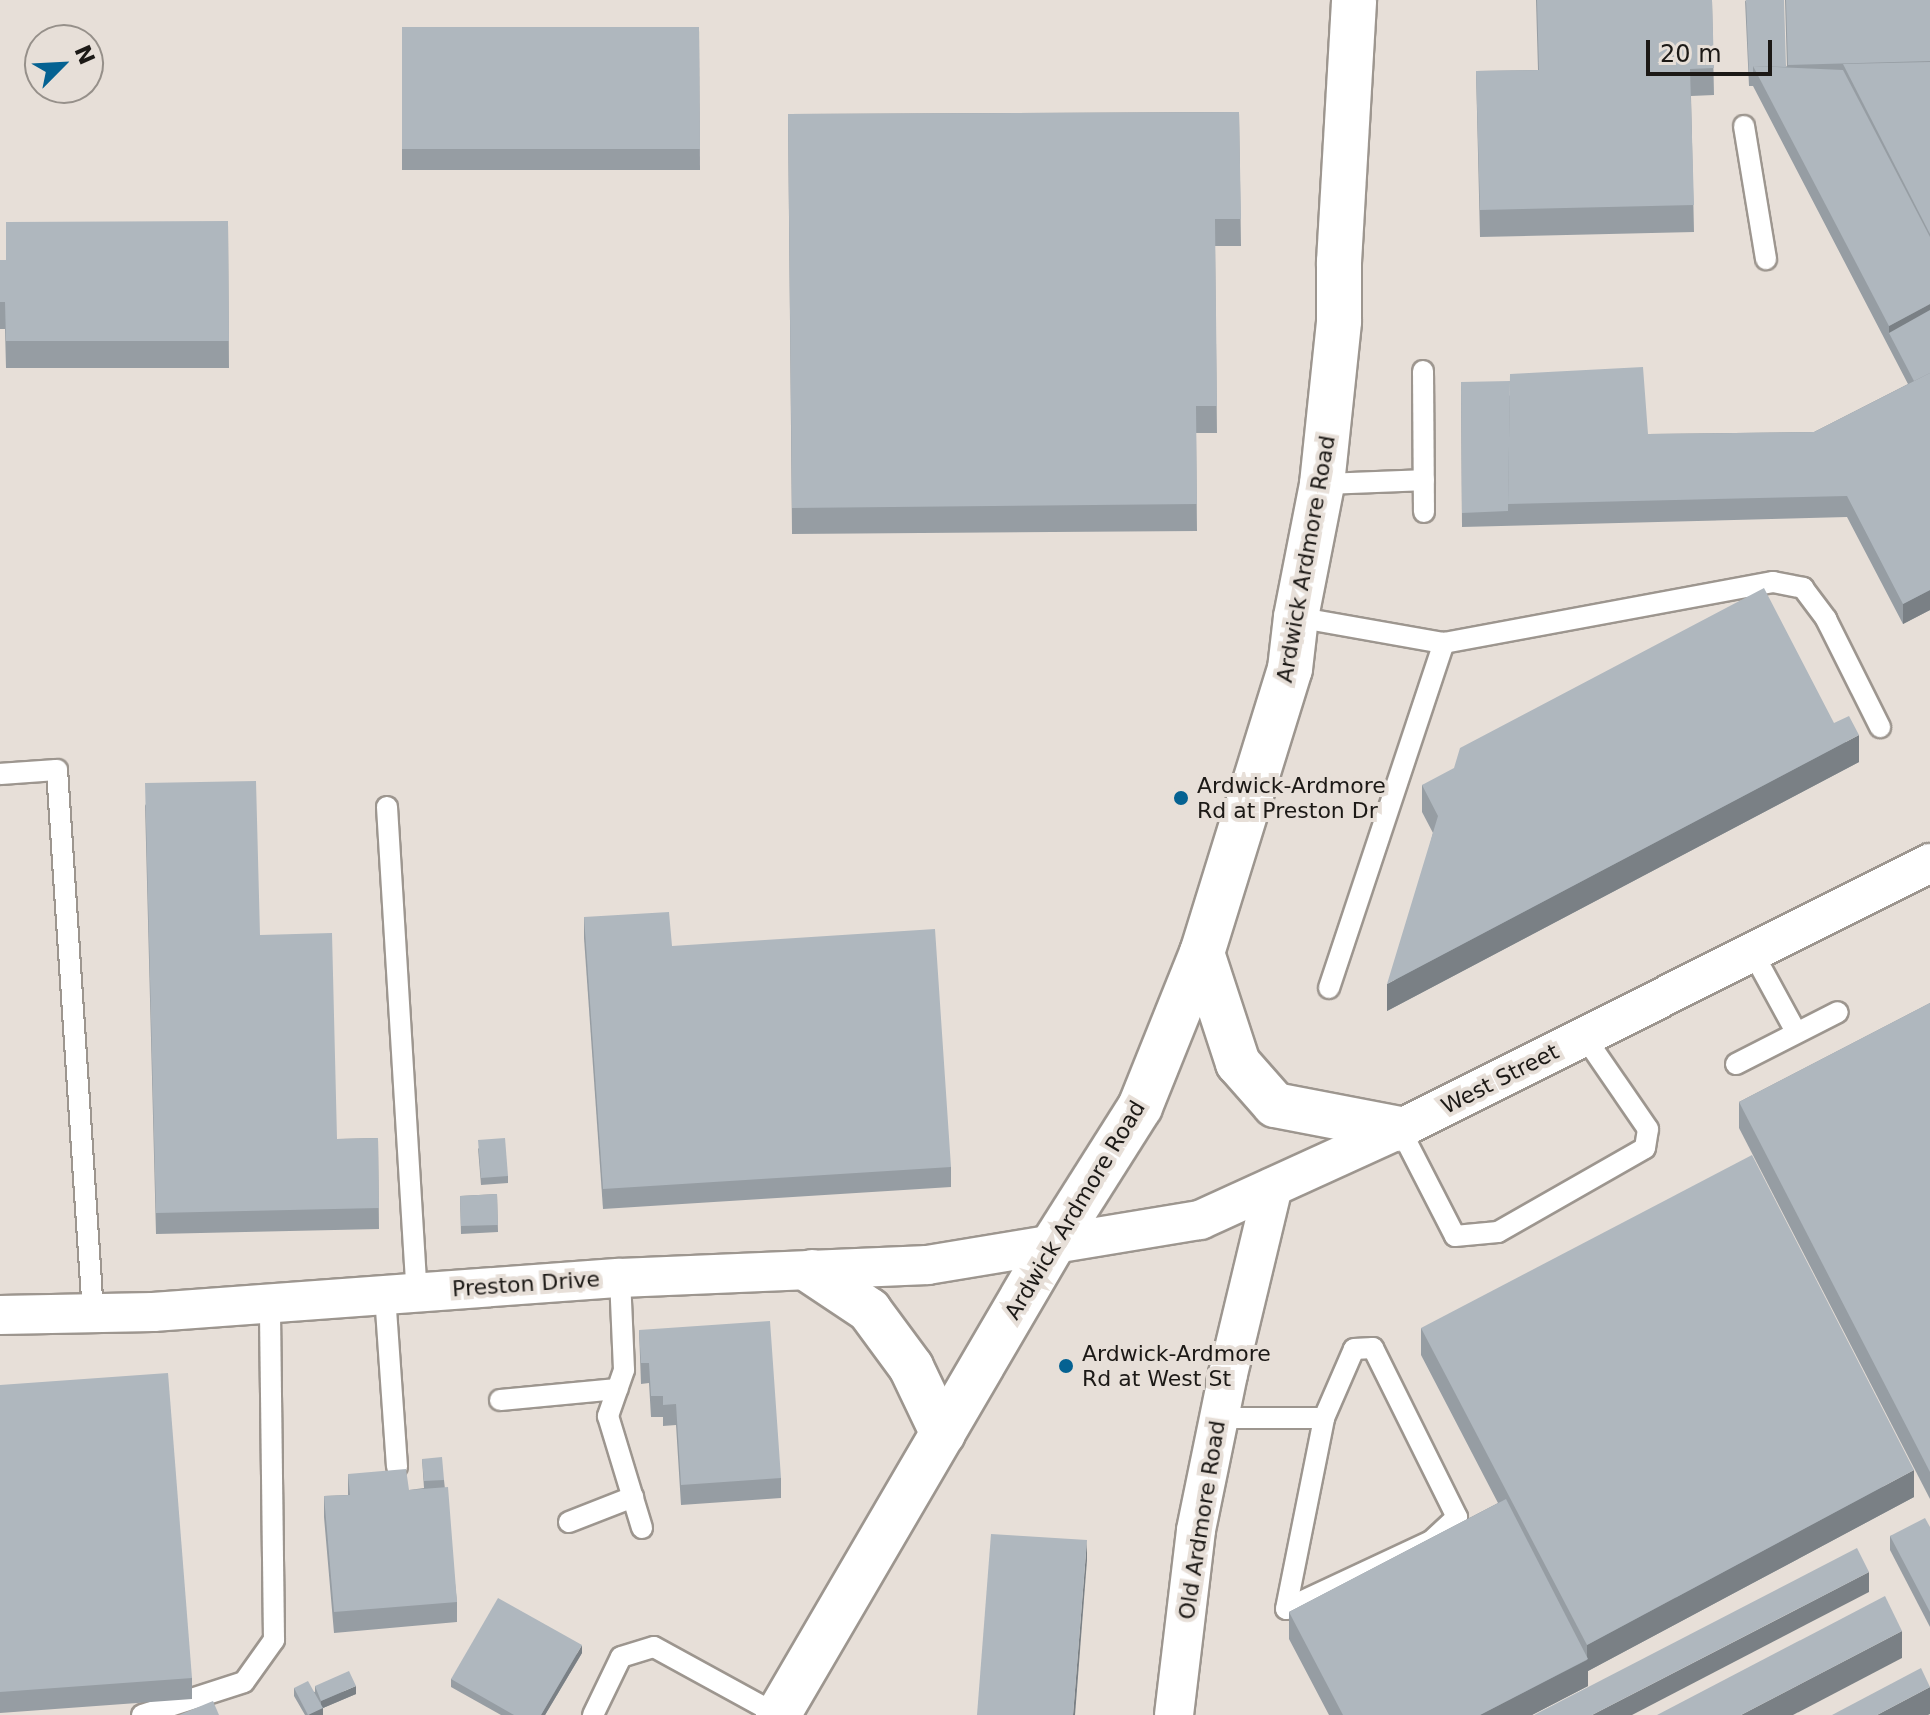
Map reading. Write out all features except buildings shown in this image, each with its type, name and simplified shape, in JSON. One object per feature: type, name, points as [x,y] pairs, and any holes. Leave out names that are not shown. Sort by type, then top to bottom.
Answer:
[{"type":"main road","name":"Ardwick Ardmore Road","points":[[778,1715],[1052,1246],[1140,1107],[1202,953],[1290,669],[1296,617],[1322,484],[1339,321],[1339,262],[1354,0]]},
{"type":"main road","points":[[1202,953],[1238,1063],[1275,1105],[1400,1129]]},
{"type":"main road","points":[[812,1272],[869,1310],[911,1367],[943,1434]]},
{"type":"street","name":"West Street","points":[[1052,1246],[1200,1220],[1400,1129],[1930,863]]},
{"type":"street","name":"Old Ardmore Road","points":[[1174,1715],[1196,1530],[1273,1187]]},
{"type":"street","name":"Preston Drive","points":[[0,1315],[93,1314],[620,1278],[928,1265],[1052,1246]]},
{"type":"lane","points":[[1744,126],[1766,259]]},
{"type":"lane","points":[[1423,371],[1424,512]]},
{"type":"lane","points":[[1322,484],[1424,480]]},
{"type":"lane","points":[[1296,617],[1444,643],[1773,582],[1803,588],[1818,609],[1880,727]]},
{"type":"lane","points":[[1329,988],[1444,643]]},
{"type":"lane","points":[[0,774],[57,770],[93,1314]]},
{"type":"lane","points":[[387,807],[401,1294],[397,1467]]},
{"type":"lane","points":[[1753,953],[1796,1032]]},
{"type":"lane","points":[[1736,1064],[1838,1012]]},
{"type":"lane","points":[[1400,1129],[1455,1236],[1498,1232],[1645,1148],[1648,1129],[1584,1036]]},
{"type":"lane","points":[[620,1278],[624,1370],[608,1416],[642,1528]]},
{"type":"lane","points":[[142,1715],[244,1682],[274,1640],[270,1303]]},
{"type":"lane","points":[[1373,1348],[1457,1517],[1431,1541],[1286,1609],[1324,1418],[1354,1349],[1373,1348]]},
{"type":"lane","points":[[500,1400],[617,1389]]},
{"type":"lane","points":[[1219,1418],[1324,1418]]},
{"type":"lane","points":[[569,1522],[633,1497]]},
{"type":"lane","points":[[593,1715],[621,1657],[654,1647],[778,1715]]},
{"type":"place","name":"Ardwick-Ardmore Rd at Preston Dr","points":[[1181,798]]},
{"type":"place","name":"Ardwick-Ardmore Rd at West St","points":[[1066,1366]]}]
